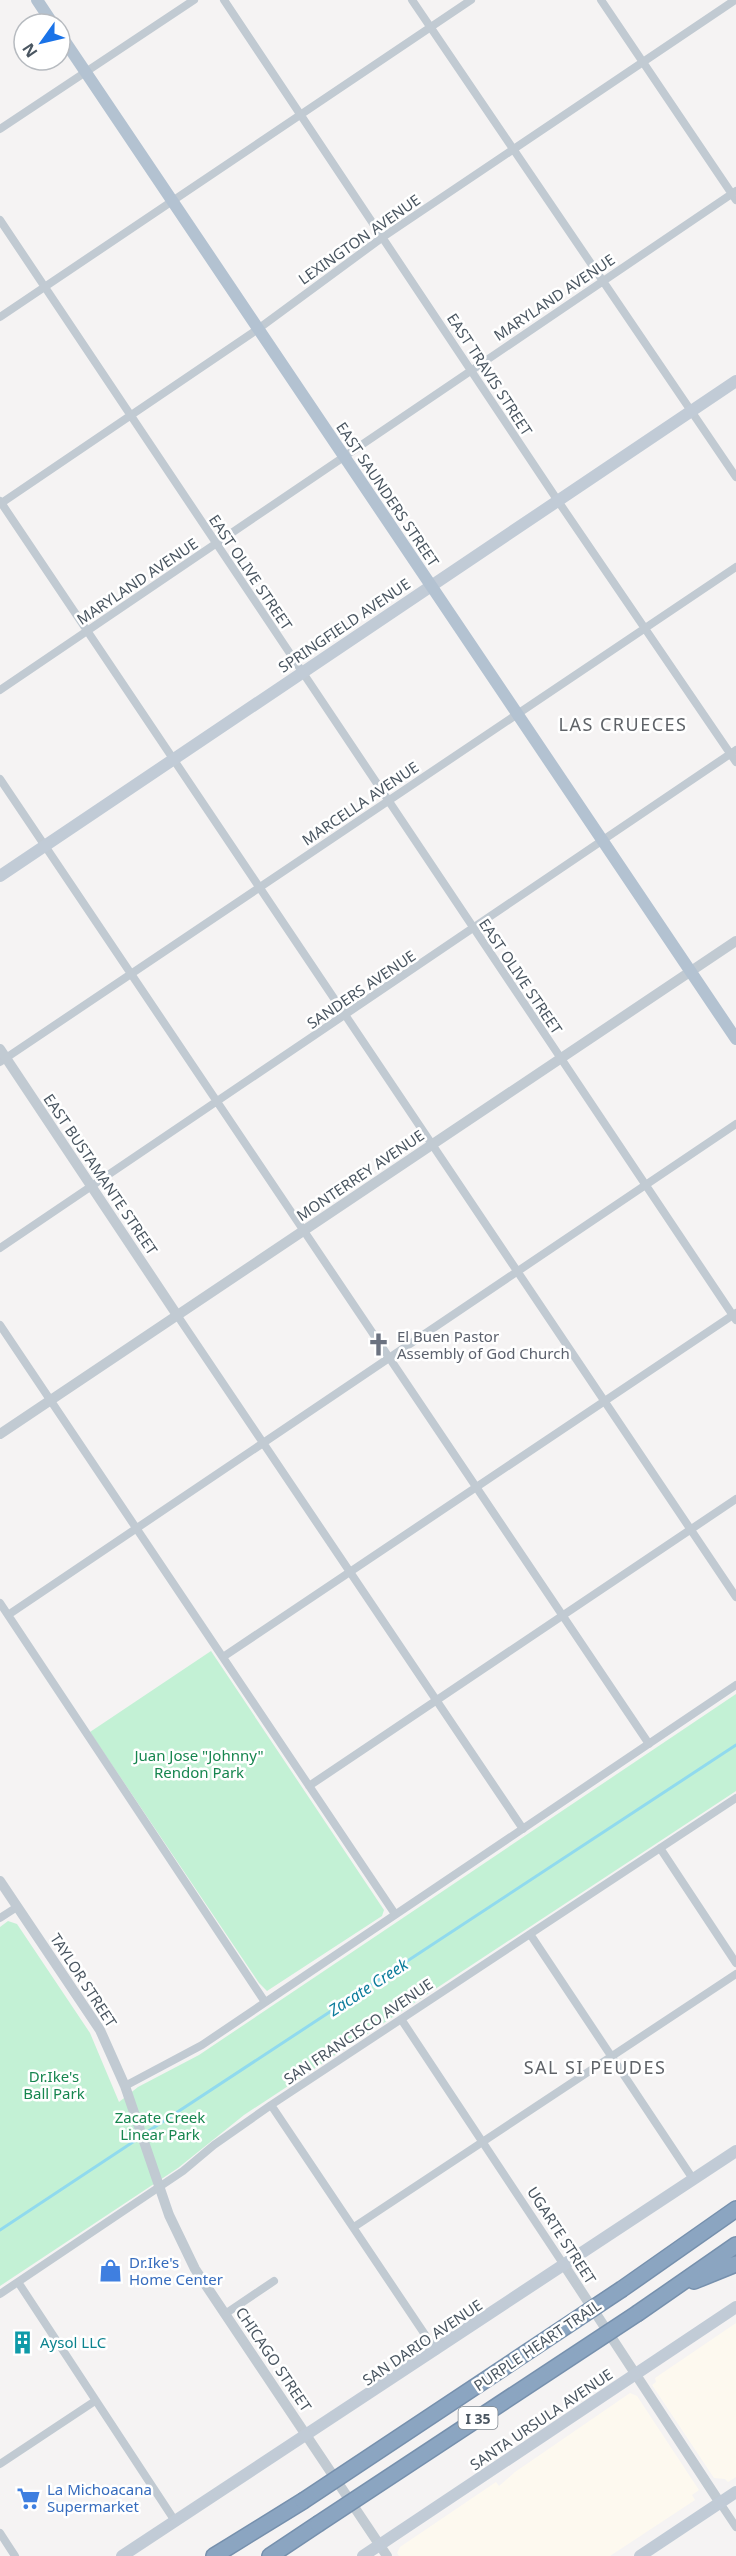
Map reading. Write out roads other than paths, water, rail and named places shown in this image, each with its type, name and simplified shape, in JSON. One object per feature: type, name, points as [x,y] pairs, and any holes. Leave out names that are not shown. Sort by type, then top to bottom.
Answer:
[{"type":"highway","name":"PURPLE HEART TRAIL","points":[[216,2555],[303,2501],[622,2289],[736,2209]]},
{"type":"highway","name":"PURPLE HEART TRAIL","points":[[270,2556],[677,2287],[736,2245]]},
{"type":"highway","points":[[677,2287],[719,2273],[736,2264]]},
{"type":"main road","name":"EAST SAUNDERS STREET","points":[[72,52],[736,1039]]},
{"type":"main road","name":"SPRINGFIELD AVENUE","points":[[0,876],[736,381]]},
{"type":"main road","name":"SAN DARIO AVENUE","points":[[122,2556],[736,2151]]},
{"type":"main road","name":"SANTA URSULA AVENUE","points":[[363,2556],[736,2307]]},
{"type":"main road","points":[[640,2556],[736,2492]]},
{"type":"street","points":[[0,129],[194,0]]},
{"type":"street","name":"EAST TRAVIS STREET","points":[[224,0],[558,501],[733,752],[736,762]]},
{"type":"street","points":[[412,0],[736,477]]},
{"type":"street","points":[[0,316],[471,0]]},
{"type":"street","points":[[601,0],[735,195]]},
{"type":"street","name":"LEXINGTON AVENUE","points":[[0,502],[258,328],[383,237],[735,0]]},
{"type":"street","name":"MARYLAND AVENUE","points":[[0,690],[345,458],[471,368],[735,195]]},
{"type":"street","name":"EAST OLIVE STREET","points":[[0,220],[646,1187],[735,1316]]},
{"type":"street","points":[[0,502],[736,1597]]},
{"type":"street","name":"MARCELLA AVENUE","points":[[2,1056],[132,974],[516,713],[736,567]]},
{"type":"street","name":"SANDERS AVENUE","points":[[0,1248],[474,930],[733,752]]},
{"type":"street","points":[[0,778],[649,1744]]},
{"type":"street","name":"MONTERREY AVENUE","points":[[0,1434],[736,940]]},
{"type":"street","name":"EAST BUSTAMANTE STREET","points":[[2,1056],[177,1316]]},
{"type":"street","points":[[8,1615],[646,1187],[736,1124]]},
{"type":"street","points":[[177,1316],[523,1828]]},
{"type":"street","points":[[223,1657],[604,1401],[735,1316]]},
{"type":"street","points":[[0,1325],[395,1914]]},
{"type":"street","points":[[309,1786],[736,1499]]},
{"type":"street","points":[[0,1603],[265,2002]]},
{"type":"street","points":[[125,2086],[202,2045],[736,1685]]},
{"type":"street","name":"SAN FRANCISCO AVENUE","points":[[0,2294],[159,2188],[214,2145],[272,2105],[736,1798]]},
{"type":"street","points":[[660,1848],[736,1963]]},
{"type":"street","name":"TAYLOR STREET","points":[[0,1881],[100,2030],[130,2102]]},
{"type":"street","points":[[0,1918],[17,1907]]},
{"type":"street","points":[[530,1934],[693,2179]]},
{"type":"street","points":[[354,2227],[736,1974]]},
{"type":"street","name":"UGARTE STREET","points":[[401,2019],[736,2528]]},
{"type":"street","name":"CHICAGO STREET","points":[[130,2102],[153,2173],[180,2242],[225,2314],[387,2556]]},
{"type":"street","points":[[272,2105],[436,2351]]},
{"type":"street","points":[[225,2314],[274,2281]]},
{"type":"street","points":[[18,2282],[176,2521]]},
{"type":"street","points":[[0,2464],[95,2401]]},
{"type":"street","points":[[0,2533],[15,2556]]},
{"type":"waterway","name":"Zacate Creek","points":[[144,2134],[736,1745]]},
{"type":"waterway","name":"Zacate Creek","points":[[0,2230],[139,2138]]},
{"type":"place","name":"El Buen Pastor Assembly of God Church","points":[[379,1345]]},
{"type":"place","name":"Dr.Ike's Home Center","points":[[111,2271]]},
{"type":"place","name":"Aysol LLC","points":[[22,2342]]},
{"type":"place","name":"La Michoacana Supermarket","points":[[29,2498]]},
{"type":"district","name":"LAS CRUECES","points":[[623,724]]},
{"type":"district","name":"SAL SI PEUDES","points":[[595,2067]]},
{"type":"park label","name":"Juan Jose \"Johnny\" Rendon Park","points":[[199,1764]]},
{"type":"park label","name":"Dr.Ike's Ball Park","points":[[54,2084]]},
{"type":"park label","name":"Zacate Creek Linear Park","points":[[160,2126]]}]
